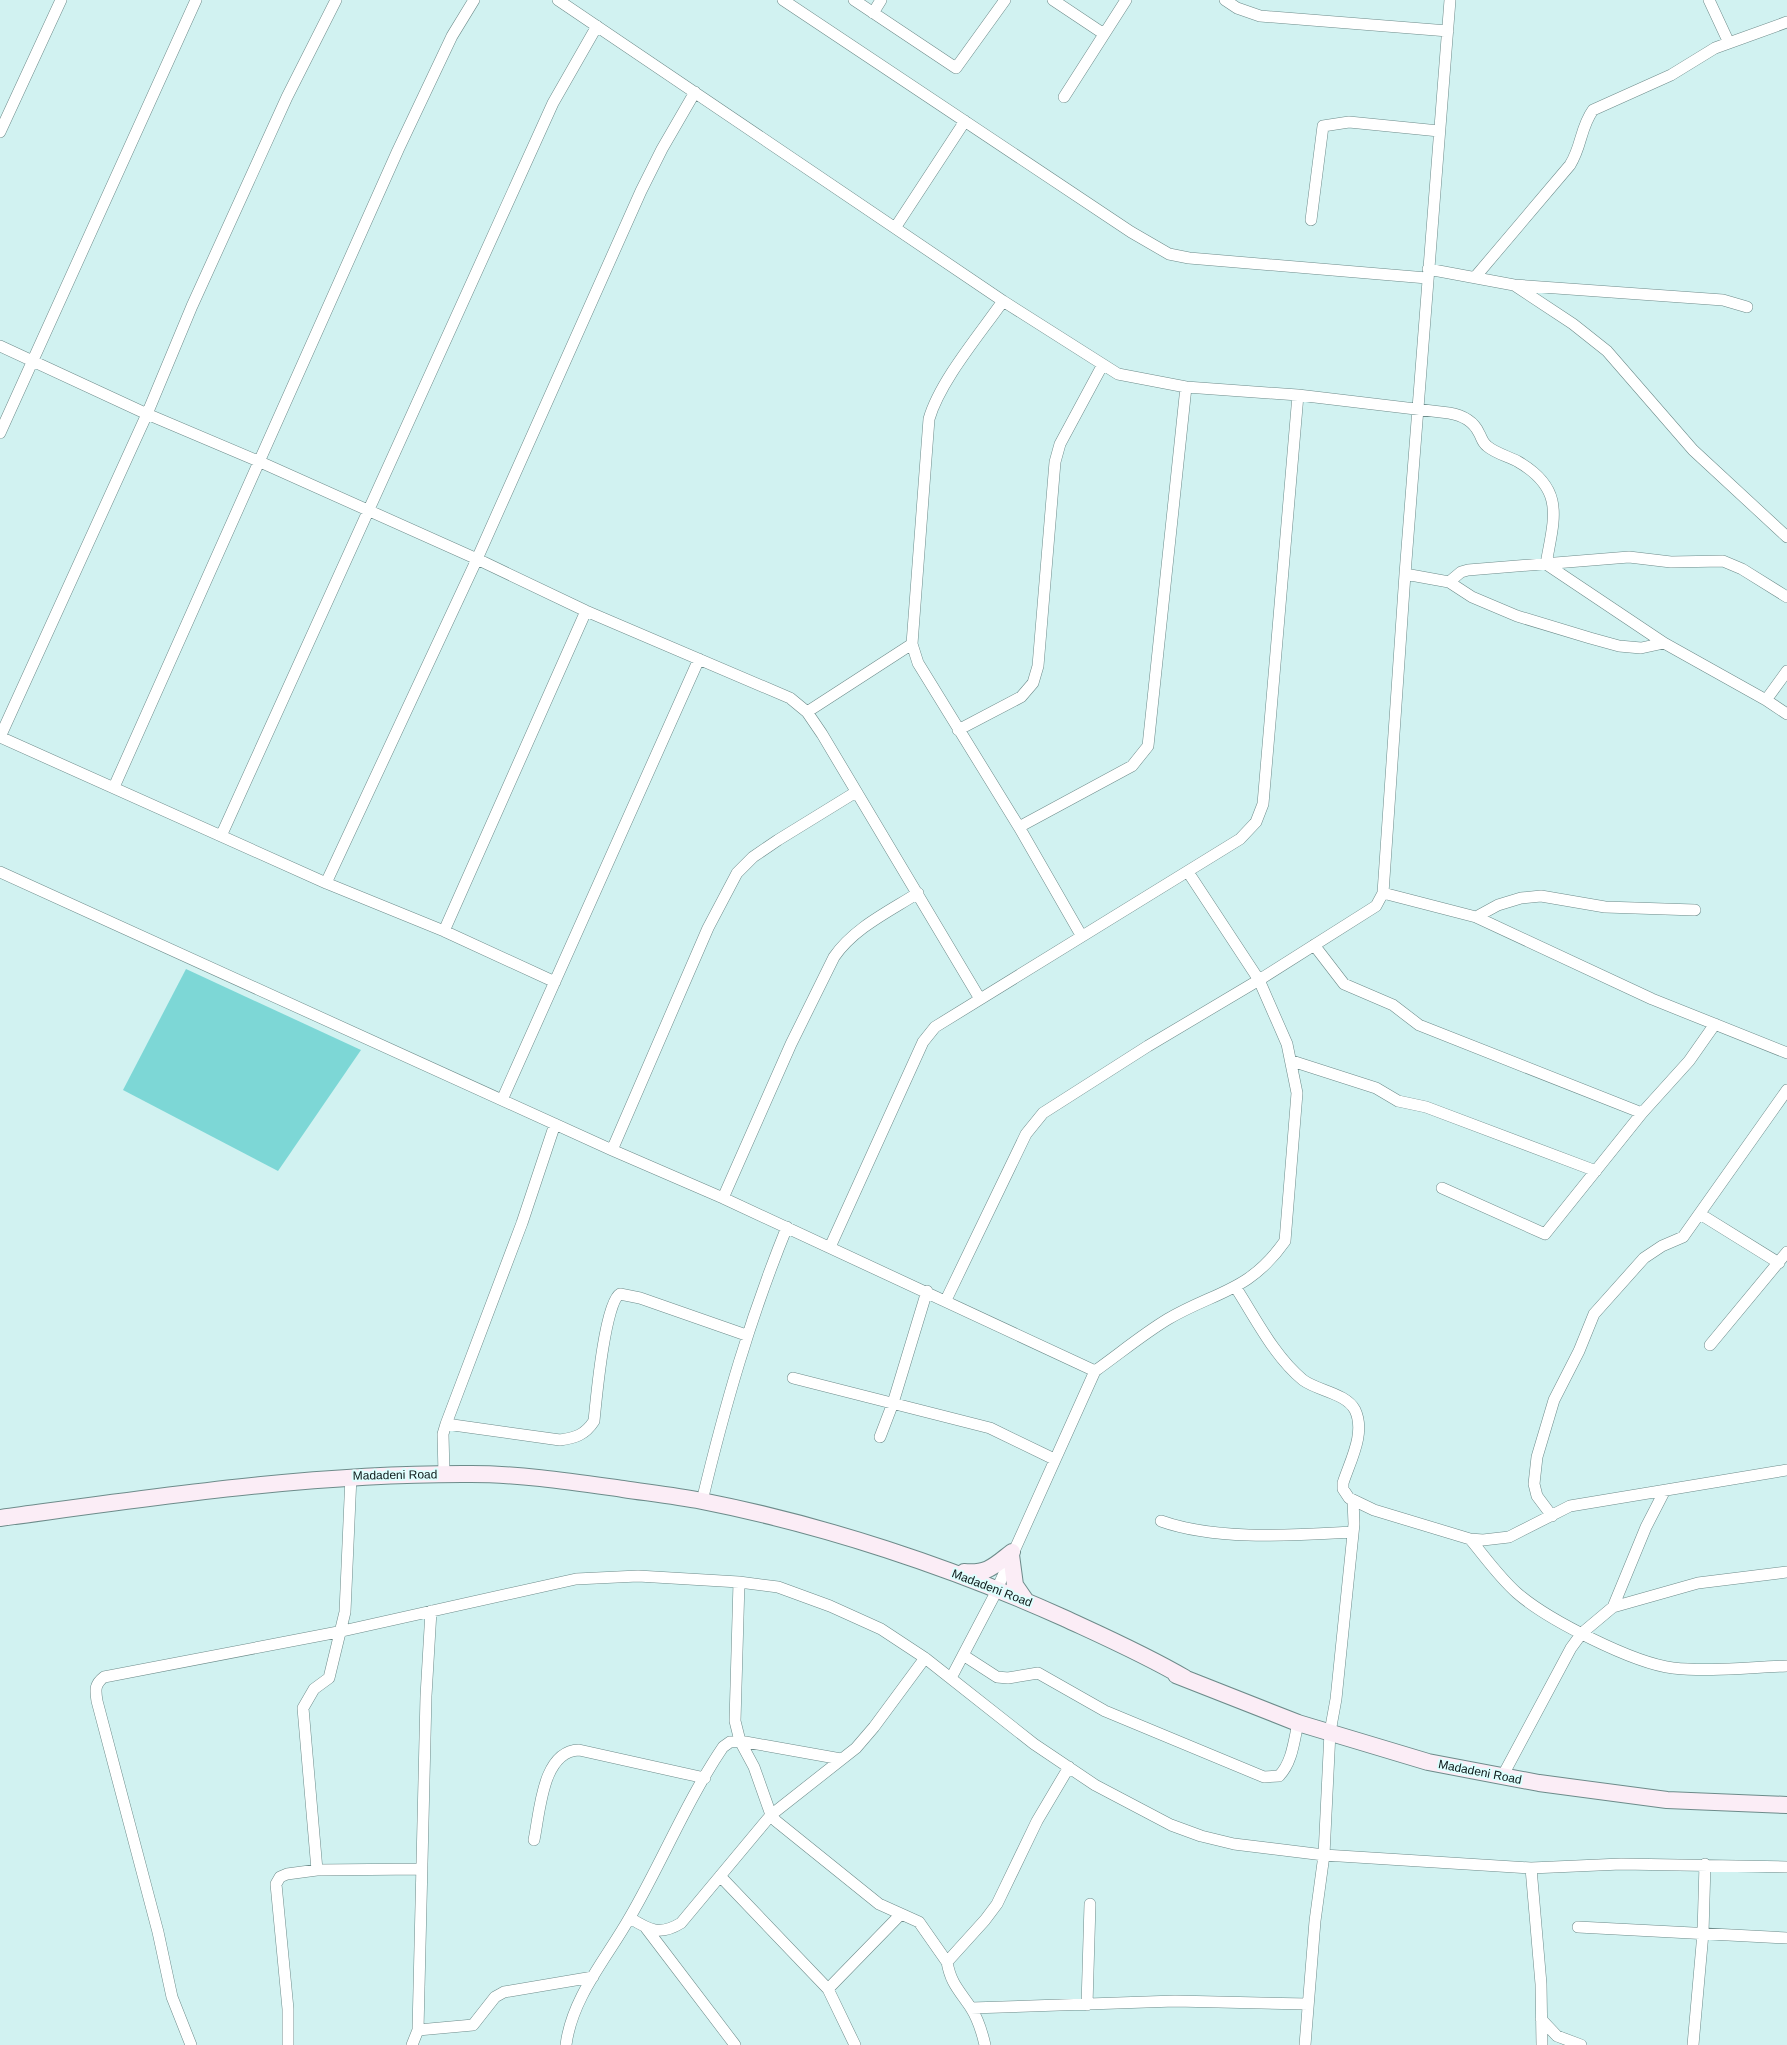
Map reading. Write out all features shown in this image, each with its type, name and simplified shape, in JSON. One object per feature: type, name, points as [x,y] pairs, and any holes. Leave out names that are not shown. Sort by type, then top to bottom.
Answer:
[{"type":"street","points":[[0,132],[61,0]]},
{"type":"street","points":[[0,433],[196,0]]},
{"type":"street","points":[[336,0],[283,106],[192,306],[147,414],[0,737],[326,882],[444,931],[555,982]]},
{"type":"street","points":[[114,787],[258,460],[398,150],[452,36],[474,0]]},
{"type":"street","points":[[558,0],[1003,301],[1102,366],[1123,376],[1186,387],[1298,395],[1417,410],[1449,412],[1468,420],[1475,426],[1488,448],[1533,472],[1544,484],[1553,500],[1554,517],[1546,564]]},
{"type":"street","points":[[783,0],[1130,232],[1170,254],[1189,258],[1476,276],[1514,285],[1723,300],[1747,307]]},
{"type":"street","points":[[854,0],[956,68],[1005,0]]},
{"type":"street","points":[[872,13],[881,0]]},
{"type":"street","points":[[1053,0],[1104,34]]},
{"type":"street","points":[[1064,97],[1126,0]]},
{"type":"street","points":[[1225,0],[1237,8],[1260,16],[1448,31]]},
{"type":"street","points":[[946,1300],[1026,1134],[1043,1113],[1376,906],[1383,892],[1404,574],[1450,0]]},
{"type":"street","points":[[1709,0],[1729,43]]},
{"type":"street","points":[[1476,276],[1570,166],[1578,151],[1586,120],[1593,110],[1671,76],[1715,48],[1787,22]]},
{"type":"street","points":[[221,836],[553,103],[597,26]]},
{"type":"street","points":[[326,882],[476,558],[642,191],[662,149],[695,92]]},
{"type":"street","points":[[895,228],[965,122]]},
{"type":"street","points":[[1311,220],[1323,126],[1349,122],[1439,131]]},
{"type":"street","points":[[1514,285],[1573,324],[1607,351],[1693,450],[1787,537]]},
{"type":"street","points":[[1003,301],[933,405],[929,419],[912,644],[918,663],[1019,827],[1081,936]]},
{"type":"street","points":[[0,346],[147,414],[258,460],[476,558],[586,611],[790,698],[807,712],[918,893],[980,999]]},
{"type":"street","points":[[958,730],[1021,697],[1033,683],[1038,666],[1055,462],[1064,436],[1102,366]]},
{"type":"street","points":[[1019,827],[1132,766],[1148,746],[1186,387]]},
{"type":"street","points":[[830,1247],[923,1042],[935,1027],[1188,872],[1248,832],[1256,822],[1262,804],[1298,395]]},
{"type":"street","points":[[1449,582],[1461,572],[1468,570],[1637,557],[1671,562],[1723,561],[1737,566],[1787,597]]},
{"type":"street","points":[[1546,564],[1664,643],[1766,700],[1787,714]]},
{"type":"street","points":[[1404,574],[1449,582],[1472,597],[1554,628],[1619,646],[1641,648],[1664,643]]},
{"type":"street","points":[[444,931],[586,611]]},
{"type":"street","points":[[807,712],[912,644]]},
{"type":"street","points":[[502,1100],[699,659]]},
{"type":"street","points":[[1766,700],[1787,671]]},
{"type":"street","points":[[612,1150],[708,928],[737,873],[753,857],[856,792]]},
{"type":"street","points":[[0,872],[612,1150],[788,1227],[1095,1371]]},
{"type":"street","points":[[951,1678],[995,1593],[1095,1371],[1168,1319],[1236,1288],[1274,1257],[1285,1241],[1297,1092],[1288,1044],[1259,980],[1188,872]]},
{"type":"street","points":[[1383,892],[1476,917],[1652,999],[1787,1053]]},
{"type":"street","points":[[724,1198],[791,1044],[834,957],[843,944],[861,928],[918,893]]},
{"type":"street","points":[[1476,917],[1498,905],[1521,898],[1541,896],[1605,908],[1695,910]]},
{"type":"street","points":[[1314,945],[1344,984],[1393,1004],[1419,1026],[1496,1054],[1642,1113]]},
{"type":"street","points":[[1442,1188],[1545,1234],[1642,1113],[1689,1061],[1715,1024]]},
{"type":"street","points":[[1292,1061],[1376,1088],[1398,1101],[1426,1107],[1596,1171]]},
{"type":"street","points":[[1552,1516],[1537,1496],[1534,1484],[1537,1457],[1554,1400],[1579,1351],[1594,1314],[1644,1258],[1662,1246],[1684,1237],[1787,1090]]},
{"type":"street","points":[[444,1474],[443,1434],[446,1424],[522,1223],[555,1124]]},
{"type":"street","points":[[1700,1214],[1779,1263]]},
{"type":"street","points":[[702,1501],[721,1421],[746,1335],[788,1227]]},
{"type":"street","points":[[1710,1345],[1752,1291],[1787,1252]]},
{"type":"street","points":[[1236,1288],[1274,1347],[1294,1371],[1314,1387],[1348,1402],[1355,1411],[1359,1436],[1343,1483],[1343,1489],[1353,1500],[1374,1510],[1470,1539],[1483,1540],[1509,1537],[1570,1506],[1664,1492],[1787,1470]]},
{"type":"street","points":[[880,1436],[893,1403],[927,1291]]},
{"type":"street","points":[[446,1424],[560,1440],[572,1438],[588,1430],[594,1422],[606,1331],[613,1300],[620,1294],[640,1298],[746,1335]]},
{"type":"street","points":[[793,1378],[990,1428],[1054,1459]]},
{"type":"street","name":"Madadeni Road","points":[[0,1518],[169,1495],[351,1476],[475,1474],[579,1483],[702,1501],[832,1533],[949,1572],[1147,1666],[1185,1678],[1298,1723],[1428,1762],[1502,1777],[1667,1800],[1787,1805]]},
{"type":"street","points":[[317,1870],[302,1708],[314,1689],[329,1678],[338,1632],[346,1605],[351,1476]]},
{"type":"street","points":[[1613,1607],[1646,1527],[1664,1492]]},
{"type":"street","points":[[1305,2045],[1315,1921],[1324,1855],[1330,1732],[1336,1699],[1352,1532],[1353,1500]]},
{"type":"street","points":[[1161,1521],[1182,1528],[1281,1536],[1352,1532]]},
{"type":"street","name":"Madadeni Road","points":[[788,1523],[831,1541],[1026,1601],[1148,1656],[1185,1678]]},
{"type":"street","points":[[1470,1539],[1502,1578],[1528,1603],[1582,1633],[1626,1654],[1650,1663],[1673,1668],[1787,1666]]},
{"type":"street","points":[[949,1572],[982,1572],[1012,1553]]},
{"type":"street","points":[[1012,1553],[1015,1585],[1026,1601]]},
{"type":"street","points":[[1502,1777],[1560,1668],[1582,1633],[1613,1607],[1698,1583],[1787,1572]]},
{"type":"street","points":[[191,2045],[172,1997],[156,1922],[97,1701],[95,1686],[104,1677],[338,1632],[576,1579],[638,1576],[739,1582],[778,1587],[830,1606],[881,1629],[925,1658],[1034,1744],[1133,1805],[1171,1825],[1201,1836],[1234,1844],[1324,1855],[1531,1868],[1621,1864],[1705,1864],[1787,1867]]},
{"type":"street","points":[[739,1582],[735,1721],[740,1741],[754,1767],[771,1815],[879,1904],[911,1917],[923,1926],[947,1962],[955,1988],[971,2008],[980,2026],[985,2045]]},
{"type":"street","points":[[412,2045],[418,2030],[426,1696],[431,1611]]},
{"type":"street","points":[[963,1655],[997,1676],[1008,1678],[1038,1673],[1105,1711],[1264,1777],[1278,1776],[1283,1772],[1289,1759],[1298,1723]]},
{"type":"street","points":[[630,1918],[646,1928],[660,1931],[670,1930],[681,1923],[771,1815],[856,1748],[874,1727],[925,1658]]},
{"type":"street","points":[[566,2045],[574,2012],[593,1977],[630,1918],[723,1747],[730,1742],[740,1741],[840,1759]]},
{"type":"street","points":[[534,1840],[549,1771],[557,1758],[566,1752],[579,1750],[705,1778]]},
{"type":"street","points":[[947,1962],[997,1904],[1037,1821],[1069,1767]]},
{"type":"street","points":[[1694,2045],[1703,1934],[1705,1864]]},
{"type":"street","points":[[1531,1868],[1542,2045]]},
{"type":"street","points":[[288,2045],[288,2009],[276,1884],[280,1877],[287,1874],[317,1870],[422,1869]]},
{"type":"street","points":[[720,1876],[828,1989],[855,2045]]},
{"type":"street","points":[[1087,2004],[1090,1904]]},
{"type":"street","points":[[828,1989],[901,1914]]},
{"type":"street","points":[[1578,1927],[1787,1938]]},
{"type":"street","points":[[646,1928],[735,2045]]},
{"type":"street","points":[[418,2030],[473,2025],[495,1997],[504,1992],[593,1977]]},
{"type":"street","points":[[971,2008],[1175,2001],[1308,2004]]},
{"type":"street","points":[[1541,2019],[1557,2036],[1581,2045]]},
{"type":"shaded area","points":[[186,969],[361,1050],[278,1171],[123,1090]]}]
